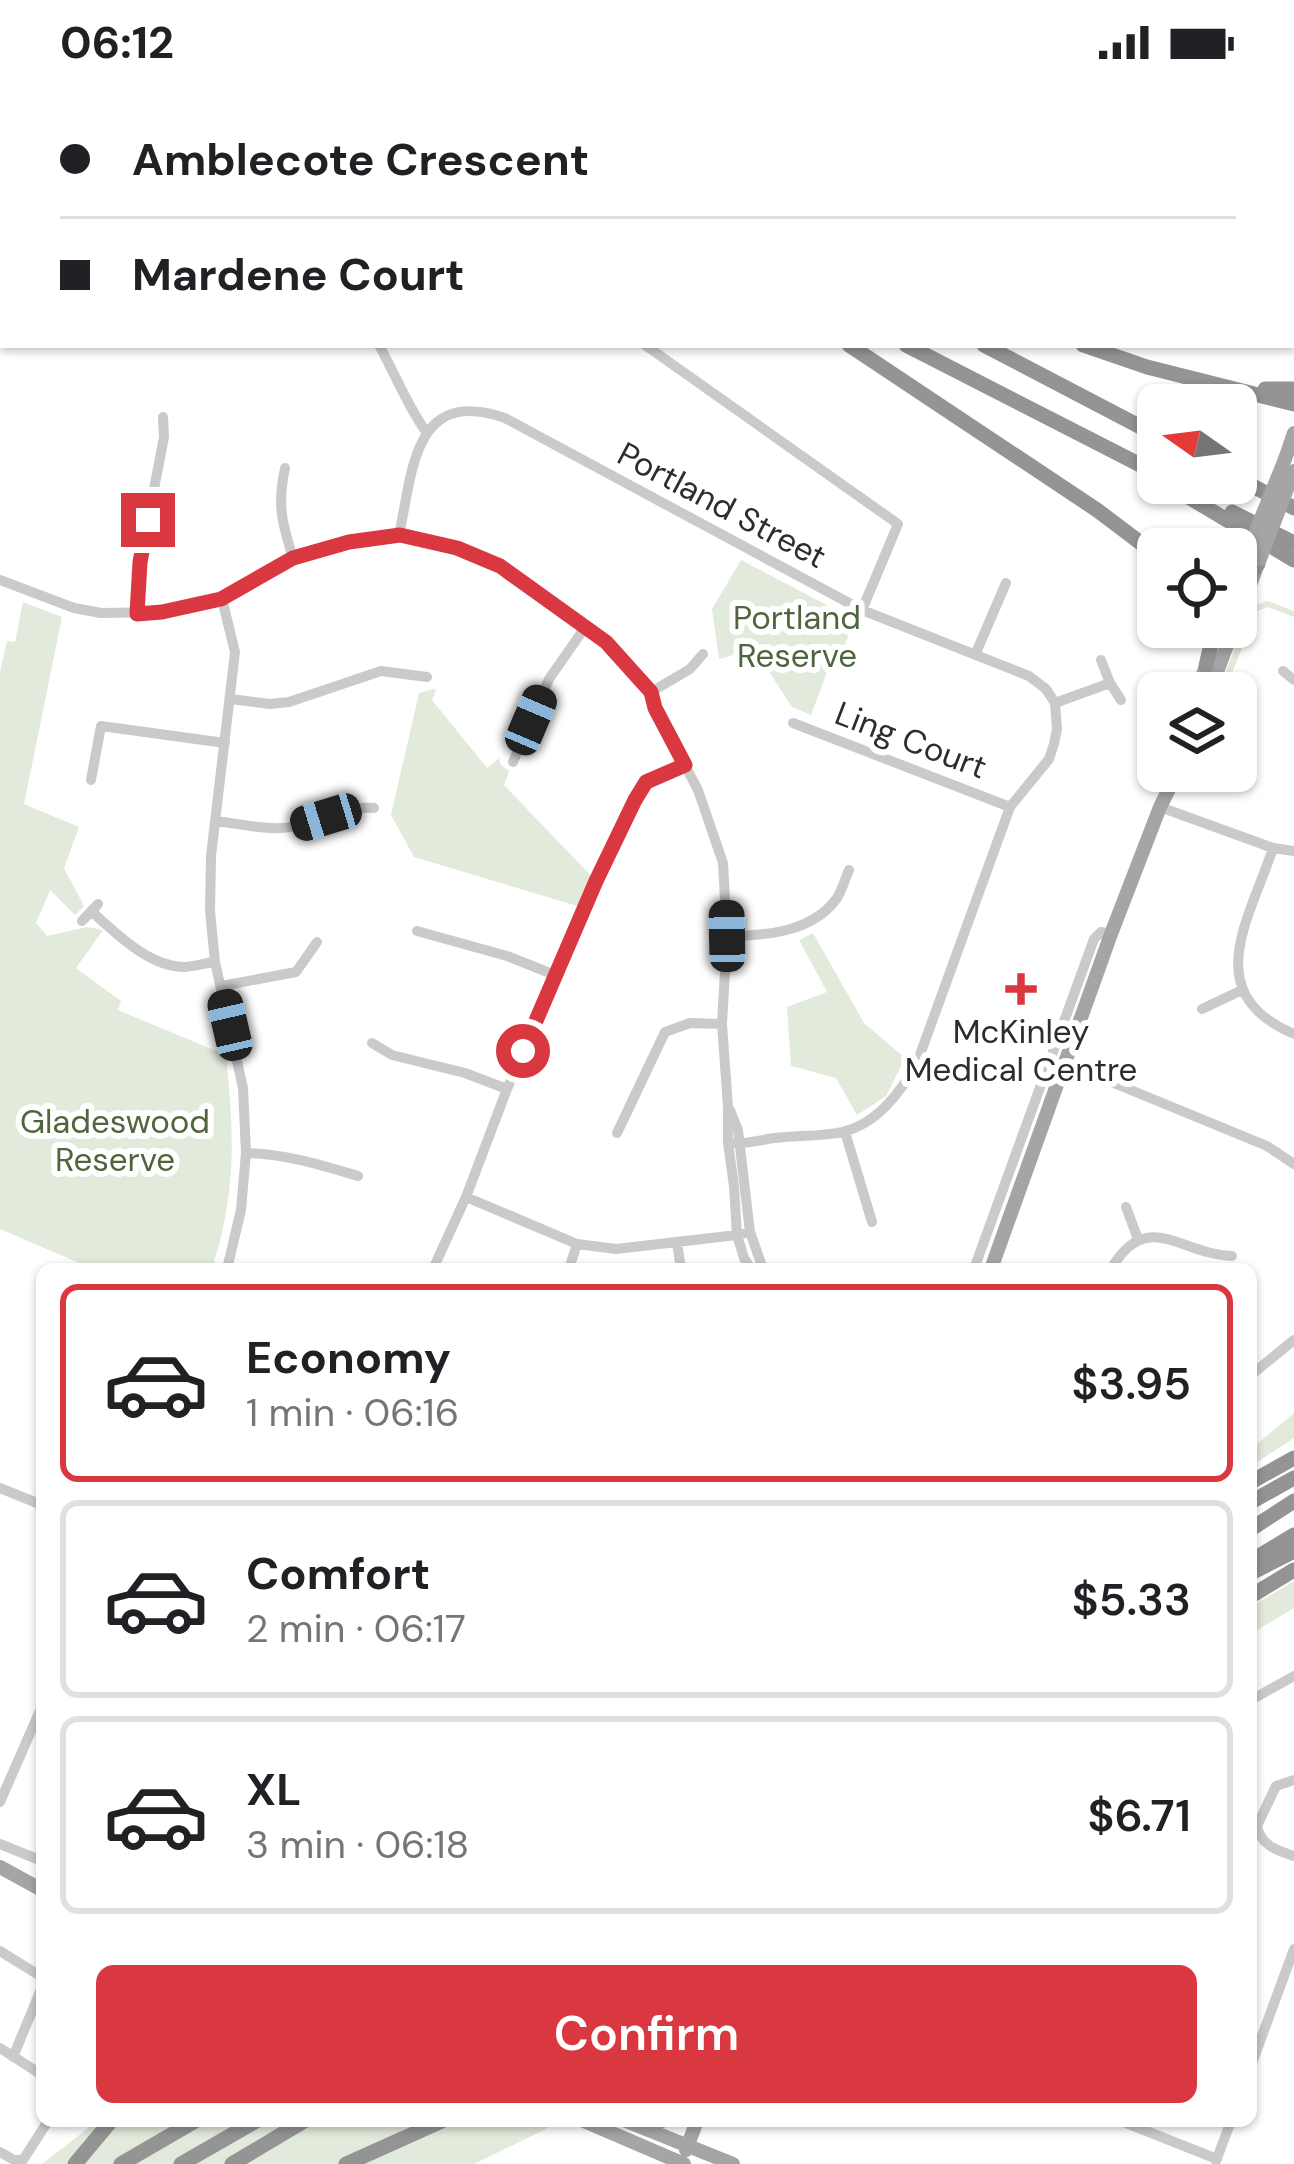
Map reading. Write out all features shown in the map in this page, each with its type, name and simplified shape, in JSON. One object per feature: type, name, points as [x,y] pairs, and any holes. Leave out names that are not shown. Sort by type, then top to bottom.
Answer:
[{"type":"highway","points":[[854,348],[1137,541]]},
{"type":"highway","points":[[912,348],[1137,466]]},
{"type":"highway","points":[[989,348],[1137,425]]},
{"type":"highway","points":[[1092,348],[1219,384]]},
{"type":"highway","points":[[1257,388],[1294,389]]},
{"type":"highway","points":[[1257,394],[1294,404]]},
{"type":"highway","points":[[1257,479],[1294,490]]},
{"type":"highway","points":[[1257,486],[1294,508]]},
{"type":"highway","points":[[1201,504],[1294,560]]},
{"type":"highway","points":[[1217,504],[1294,543]]},
{"type":"highway","points":[[1206,666],[1212,648]]},
{"type":"highway","points":[[1257,1479],[1294,1458]]},
{"type":"highway","points":[[1257,1499],[1294,1478]]},
{"type":"highway","points":[[1257,1525],[1294,1502]]},
{"type":"highway","points":[[1257,1557],[1294,1535]]},
{"type":"highway","points":[[1257,1570],[1294,1551]]},
{"type":"highway","points":[[1257,1592],[1294,1570]]},
{"type":"highway","points":[[75,2164],[106,2127]]},
{"type":"highway","points":[[121,2164],[185,2127]]},
{"type":"highway","points":[[181,2164],[246,2127]]},
{"type":"highway","points":[[232,2164],[294,2127]]},
{"type":"highway","points":[[343,2164],[403,2127]]},
{"type":"highway","points":[[343,2164],[428,2127]]},
{"type":"main road","points":[[1257,553],[1289,465],[1294,434]]},
{"type":"main road","points":[[1204,672],[1206,666]]},
{"type":"main road","points":[[992,1263],[994,1235],[1065,1064],[1166,792]]},
{"type":"main road","points":[[3,1868],[36,1883]]},
{"type":"main road","points":[[597,2127],[663,2160],[682,2164],[695,2127]]},
{"type":"main road","points":[[641,2127],[733,2164]]},
{"type":"main road","points":[[663,2160],[676,2127]]},
{"type":"main road","points":[[633,2143],[646,2164]]},
{"type":"street","points":[[381,348],[426,432],[416,452],[400,535]]},
{"type":"street","points":[[649,348],[898,524],[862,610]]},
{"type":"street","name":"Portland Street","points":[[426,432],[462,410],[505,418],[862,610],[1029,676],[1055,703]]},
{"type":"street","points":[[137,614],[140,562],[164,437],[163,417]]},
{"type":"street","points":[[284,468],[280,519],[293,558]]},
{"type":"street","points":[[0,580],[74,608],[101,613],[162,612],[221,599],[293,558],[349,542],[400,535],[457,548],[500,566],[606,642],[651,692],[712,826],[723,863],[727,936],[722,1024],[728,1107],[738,1130],[734,1144],[742,1178],[747,1263]]},
{"type":"street","points":[[976,655],[1006,583]]},
{"type":"street","points":[[221,599],[235,652],[210,911],[215,962],[246,1117],[241,1210],[230,1263]]},
{"type":"street","points":[[513,762],[548,679],[586,626]]},
{"type":"street","points":[[651,692],[690,669],[703,654]]},
{"type":"street","points":[[1101,660],[1121,700]]},
{"type":"street","points":[[230,699],[290,702],[381,671],[427,677]]},
{"type":"street","points":[[1283,671],[1294,680]]},
{"type":"street","points":[[734,1144],[845,1132],[882,1111],[902,1089],[917,1064],[1010,807],[1049,759],[1057,729],[1055,703],[1110,683]]},
{"type":"street","name":"Ling Court","points":[[793,723],[1010,807]]},
{"type":"street","points":[[92,780],[101,726],[225,743]]},
{"type":"street","points":[[436,1263],[596,881],[646,782],[685,765]]},
{"type":"street","points":[[216,821],[293,827],[360,807],[374,808]]},
{"type":"street","points":[[1160,807],[1273,848],[1294,851]]},
{"type":"street","points":[[1273,848],[1238,948],[1242,990],[1264,1017],[1294,1034]]},
{"type":"street","points":[[727,936],[759,936],[818,917],[838,896],[848,870]]},
{"type":"street","points":[[82,922],[95,908],[131,946],[155,958],[181,967],[215,962]]},
{"type":"street","points":[[417,931],[555,975]]},
{"type":"street","points":[[978,1263],[994,1235],[1096,935],[1111,934]]},
{"type":"street","points":[[221,986],[296,972],[316,942]]},
{"type":"street","points":[[1202,1009],[1242,990]]},
{"type":"street","points":[[1074,992],[1086,1007]]},
{"type":"street","points":[[617,1133],[665,1032],[690,1023],[722,1024]]},
{"type":"street","points":[[372,1043],[392,1055],[507,1089]]},
{"type":"street","points":[[1065,1064],[1267,1146],[1294,1164]]},
{"type":"street","points":[[845,1132],[872,1222]]},
{"type":"street","points":[[246,1153],[290,1157],[358,1176]]},
{"type":"street","points":[[466,1197],[577,1244],[616,1249],[743,1233]]},
{"type":"street","points":[[1126,1207],[1138,1239]]},
{"type":"street","points":[[743,1233],[760,1263]]},
{"type":"street","points":[[1115,1263],[1138,1239],[1172,1239],[1216,1256],[1232,1256]]},
{"type":"street","points":[[677,1243],[680,1263]]},
{"type":"street","points":[[571,1263],[577,1244]]},
{"type":"street","points":[[1257,1370],[1294,1340]]},
{"type":"street","points":[[0,1488],[36,1503]]},
{"type":"street","points":[[1257,1697],[1294,1676]]},
{"type":"street","points":[[0,1802],[36,1731]]},
{"type":"street","points":[[1294,1780],[1276,1786],[1257,1828],[1261,1840],[1294,1856]]},
{"type":"street","points":[[0,1844],[36,1859]]},
{"type":"street","points":[[1257,2052],[1289,1976],[1294,1949]]},
{"type":"street","points":[[0,1951],[36,1973]]},
{"type":"street","points":[[13,2057],[36,2001]]},
{"type":"street","points":[[0,2048],[36,2071]]},
{"type":"street","points":[[0,2152],[23,2160],[45,2127]]},
{"type":"street","points":[[1135,2127],[1216,2162],[1229,2127]]},
{"type":"green space","name":"Portland Reserve","points":[[741,560],[855,620],[835,668],[829,667],[811,715],[792,707],[751,650],[719,659],[712,609]]},
{"type":"green space","points":[[1267,601],[1294,611],[1294,617],[1268,607],[1257,611],[1257,605]]},
{"type":"green space","name":"Gladeswood Reserve","points":[[23,602],[62,617],[24,804],[79,827],[64,868],[84,906],[75,915],[50,890],[36,923],[47,936],[87,927],[103,930],[76,968],[121,1001],[118,1010],[226,1055],[231,1163],[226,1214],[214,1263],[79,1263],[0,1229],[0,672],[7,641],[15,642]]},
{"type":"green space","points":[[1235,648],[1242,648],[1232,672],[1226,672]]},
{"type":"green space","points":[[433,689],[432,700],[487,768],[499,758],[509,771],[504,785],[596,881],[584,908],[414,857],[391,815],[419,693]]},
{"type":"green space","points":[[813,933],[864,1023],[905,1058],[886,1096],[857,1115],[836,1078],[791,1066],[787,1007],[827,992],[799,940]]},
{"type":"green space","points":[[1294,1413],[1294,1438],[1257,1462],[1257,1444]]},
{"type":"green space","points":[[1294,1581],[1294,1608],[1257,1630],[1257,1603]]},
{"type":"green space","points":[[548,2127],[474,2164],[42,2164],[87,2129]]},
{"type":"place","name":"McKinley Medical Centre","points":[[1021,989]]},
{"type":"route","points":[[148,520],[137,614],[221,599],[293,558],[349,542],[400,535],[457,548],[500,566],[606,642],[651,692],[685,765],[646,782],[635,800],[523,1051]]}]
